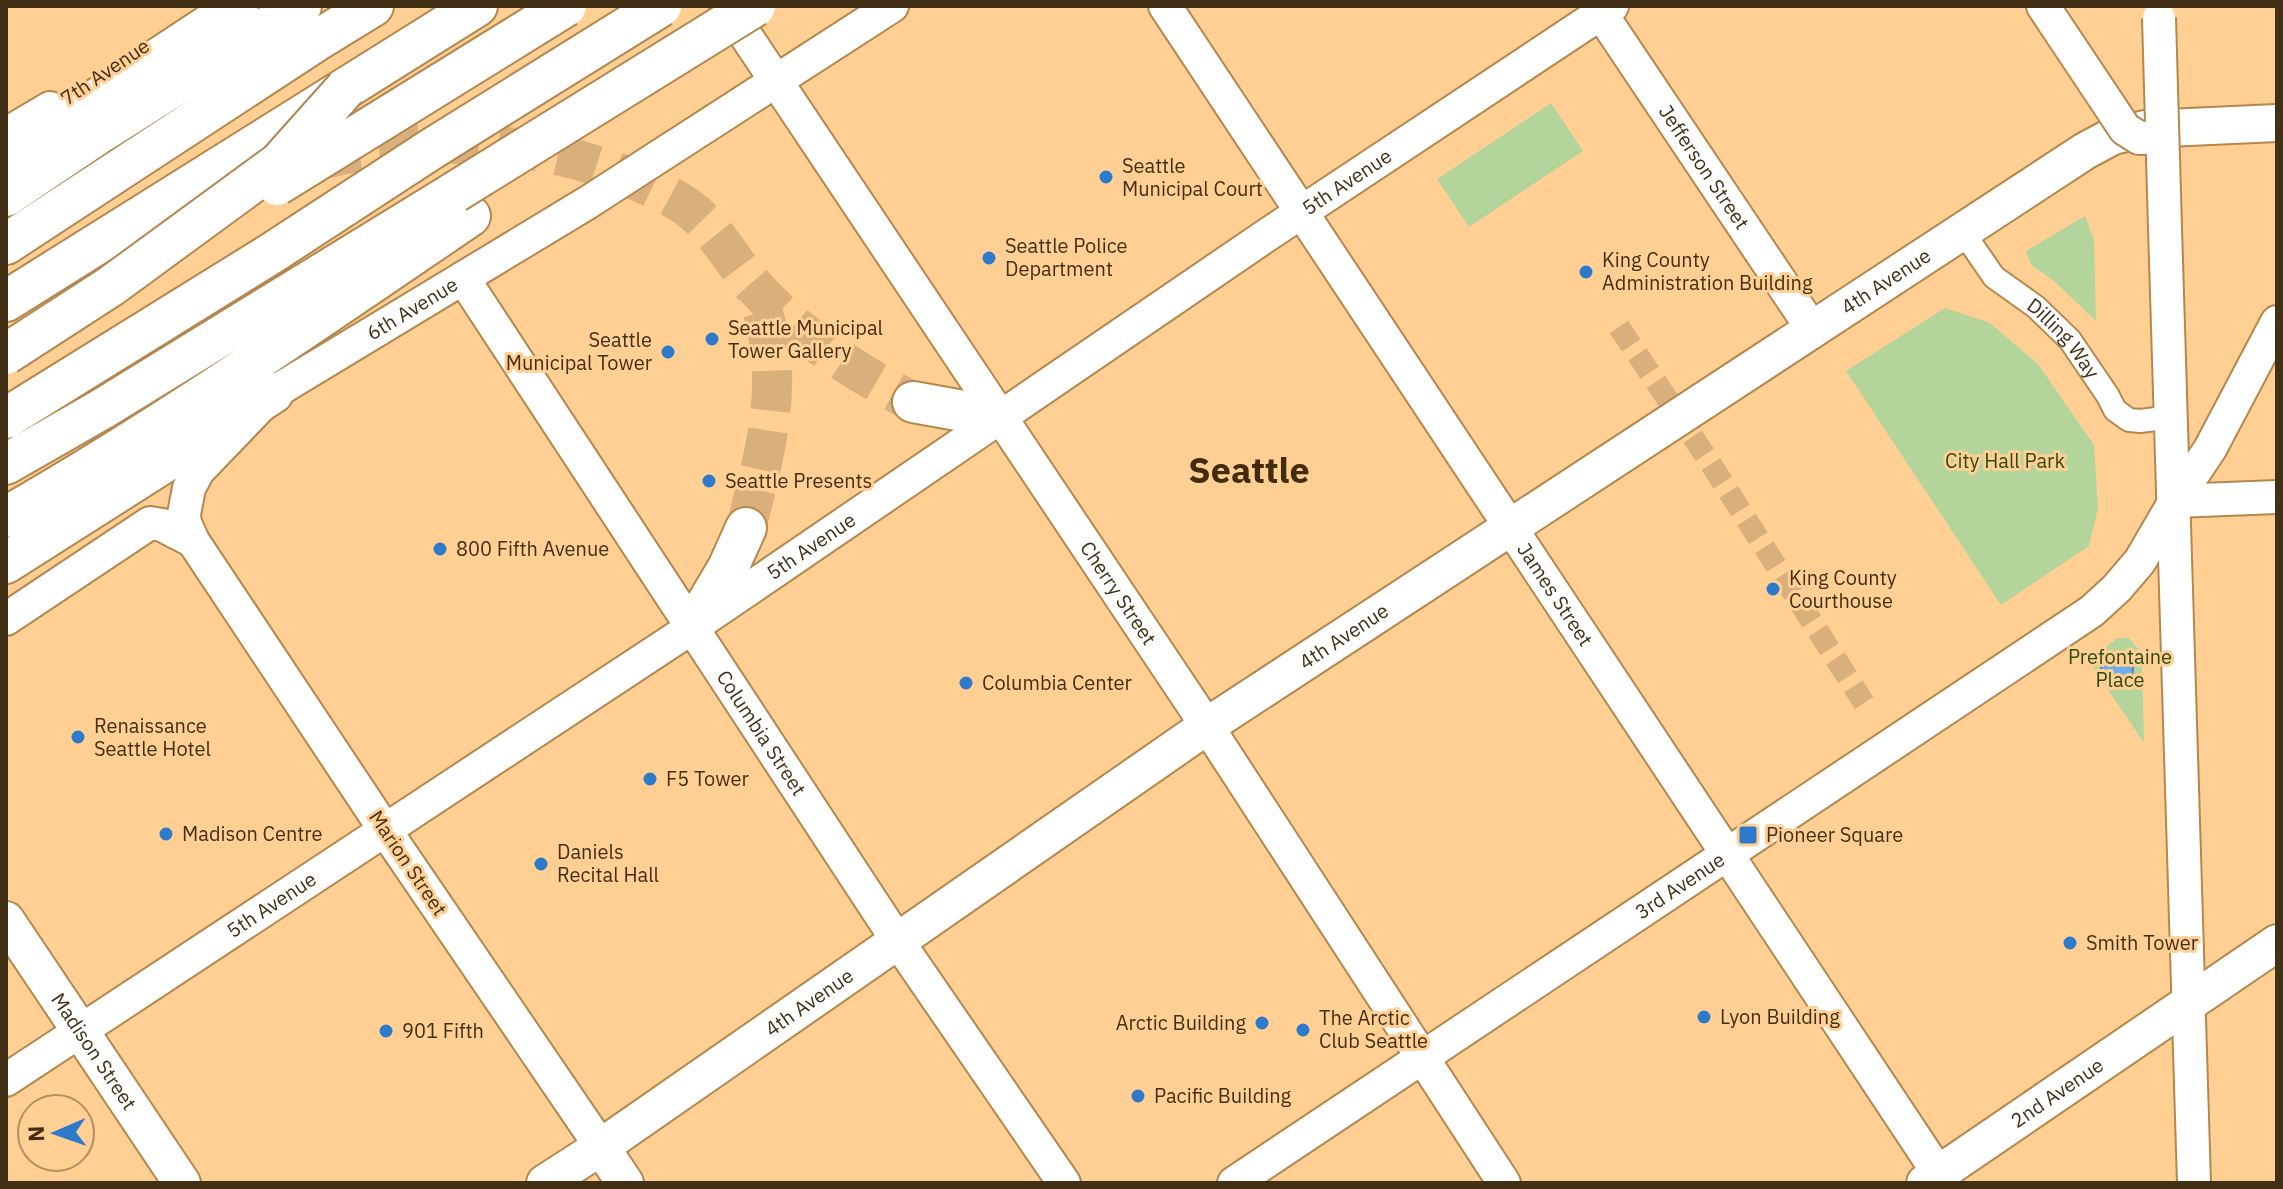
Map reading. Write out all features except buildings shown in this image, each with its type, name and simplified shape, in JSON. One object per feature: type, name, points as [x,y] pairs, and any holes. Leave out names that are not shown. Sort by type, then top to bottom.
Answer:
[{"type":"highway","points":[[6,159],[238,6]]},
{"type":"highway","points":[[6,196],[301,6]]},
{"type":"highway","points":[[6,244],[373,6]]},
{"type":"highway","points":[[6,301],[477,6]]},
{"type":"highway","points":[[216,223],[566,6]]},
{"type":"highway","points":[[6,418],[661,6]]},
{"type":"highway","points":[[6,517],[215,389],[615,93],[755,6]]},
{"type":"highway","points":[[6,354],[111,286],[279,163],[346,88]]},
{"type":"highway","points":[[6,464],[462,204]]},
{"type":"highway","points":[[6,563],[273,393]]},
{"type":"highway","points":[[913,402],[1002,418]]},
{"type":"highway","points":[[693,627],[728,568],[746,528]]},
{"type":"main road","name":"7th Avenue","points":[[6,134],[60,103],[202,6]]},
{"type":"main road","name":"Cherry Street","points":[[726,6],[1207,726],[1504,1183]]},
{"type":"main road","name":"6th Avenue","points":[[193,541],[184,514],[189,488],[198,471],[273,393],[587,203],[892,6]]},
{"type":"main road","name":"James Street","points":[[1165,6],[1727,855],[1937,1180]]},
{"type":"main road","points":[[2158,6],[2194,1183]]},
{"type":"main road","name":"5th Avenue","points":[[6,1080],[693,627],[1603,9]]},
{"type":"main road","name":"Jefferson Street","points":[[1603,9],[1813,330]]},
{"type":"main road","points":[[2049,15],[2125,129],[2139,138],[2161,133]]},
{"type":"main road","name":"4th Avenue","points":[[545,1183],[1207,726],[2099,142],[2129,132],[2161,133],[2277,123]]},
{"type":"main road","name":"Columbia Street","points":[[463,278],[897,940],[1064,1183]]},
{"type":"main road","name":"3rd Avenue","points":[[1234,1183],[2092,611],[2140,561],[2210,449],[2277,322]]},
{"type":"main road","points":[[2175,501],[2277,497]]},
{"type":"main road","points":[[6,619],[150,523],[162,525],[193,541]]},
{"type":"main road","name":"Marion Street","points":[[193,541],[625,1183]]},
{"type":"main road","name":"Madison Street","points":[[6,920],[182,1183]]},
{"type":"main road","name":"2nd Avenue","points":[[1937,1180],[2277,943]]},
{"type":"street","name":"Dilling Way","points":[[1963,232],[1994,277],[2036,307],[2070,340],[2115,410],[2129,420],[2172,417]]},
{"type":"green space","points":[[1551,103],[1583,151],[1469,227],[1437,179]]},
{"type":"green space","points":[[2085,216],[2094,240],[2096,321],[2054,281],[2031,265],[2026,251]]},
{"type":"green space","name":"City Hall Park","points":[[1945,308],[1990,323],[2038,364],[2094,445],[2098,508],[2089,546],[2001,605],[1846,371]]},
{"type":"green space","name":"Prefontaine Place","points":[[2118,638],[2129,638],[2138,649],[2142,665],[2144,743],[2088,660]]},
{"type":"water","points":[[2117,653],[2128,658],[2133,669],[2128,680],[2117,685],[2106,680],[2101,669],[2106,658]]},
{"type":"tunnel","points":[[320,160],[400,146],[484,145],[566,157],[642,183],[679,202],[699,217],[756,288],[810,338],[849,366],[913,402]]},
{"type":"tunnel","points":[[746,528],[761,468],[771,408],[770,349],[765,319],[755,289]]},
{"type":"tunnel","points":[[1619,327],[1864,703]]},
{"type":"place","name":"Seattle Municipal Court","points":[[1106,177]]},
{"type":"place","name":"Seattle Police Department","points":[[989,258]]},
{"type":"place","name":"King County Administration Building","points":[[1586,272]]},
{"type":"place","name":"Seattle Municipal Tower Gallery","points":[[712,339]]},
{"type":"place","name":"Seattle Municipal Tower","points":[[668,352]]},
{"type":"place","name":"Seattle Presents","points":[[709,481]]},
{"type":"place","name":"800 Fifth Avenue","points":[[440,549]]},
{"type":"place","name":"King County Courthouse","points":[[1773,589]]},
{"type":"place","name":"Columbia Center","points":[[966,683]]},
{"type":"place","name":"Renaissance Seattle Hotel","points":[[78,737]]},
{"type":"place","name":"F5 Tower","points":[[650,779]]},
{"type":"place","name":"Madison Centre","points":[[166,834]]},
{"type":"place","name":"Pioneer Square","points":[[1748,835]]},
{"type":"place","name":"Daniels Recital Hall","points":[[541,864]]},
{"type":"place","name":"Smith Tower","points":[[2070,943]]},
{"type":"place","name":"Lyon Building","points":[[1704,1017]]},
{"type":"place","name":"Arctic Building","points":[[1262,1023]]},
{"type":"place","name":"The Arctic Club Seattle","points":[[1303,1030]]},
{"type":"place","name":"901 Fifth","points":[[386,1031]]},
{"type":"place","name":"Pacific Building","points":[[1138,1096]]},
{"type":"district","name":"Seattle","points":[[1249,470]]}]
